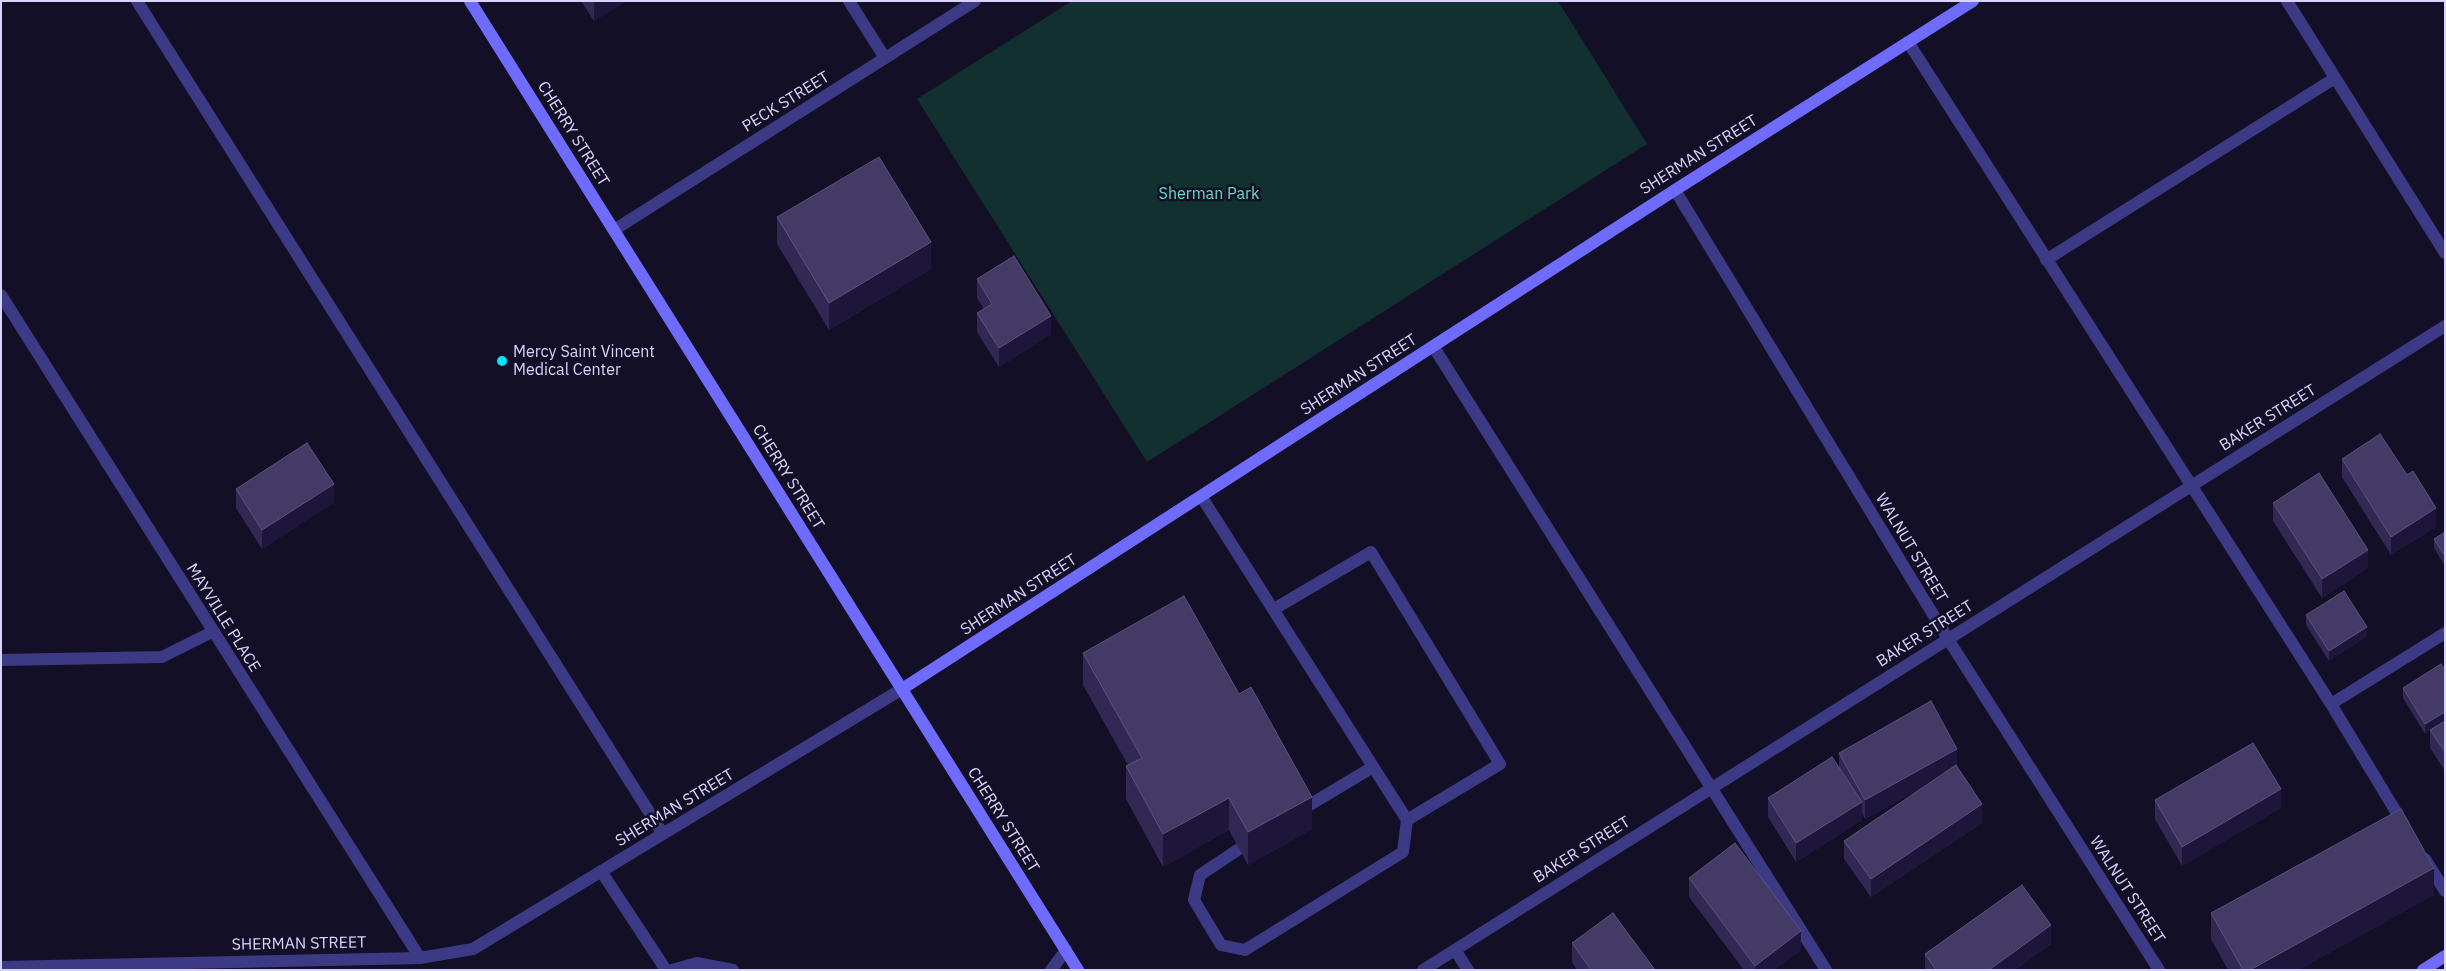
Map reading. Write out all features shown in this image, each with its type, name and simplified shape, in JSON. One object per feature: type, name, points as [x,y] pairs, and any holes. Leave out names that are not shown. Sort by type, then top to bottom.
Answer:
[{"type":"street","points":[[137,1],[663,834]]},
{"type":"street","name":"CHERRY STREET","points":[[470,1],[1078,970]]},
{"type":"street","points":[[849,1],[886,58]]},
{"type":"street","name":"PECK STREET","points":[[614,230],[975,1]]},
{"type":"street","name":"SHERMAN STREET","points":[[1,967],[420,958],[473,949],[902,689],[1675,190],[1973,1]]},
{"type":"street","points":[[2287,1],[2445,253]]},
{"type":"street","points":[[1908,42],[2330,704],[2445,891]]},
{"type":"street","points":[[2046,260],[2335,78]]},
{"type":"street","name":"WALNUT STREET","points":[[1675,190],[1948,639],[2159,970]]},
{"type":"street","name":"MAYVILLE PLACE","points":[[1,295],[212,632],[420,958]]},
{"type":"street","name":"BAKER STREET","points":[[1423,970],[2445,326]]},
{"type":"street","points":[[1433,346],[1826,970]]},
{"type":"street","points":[[1201,496],[1407,820],[1403,852],[1245,950],[1221,945],[1194,900],[1200,875],[1240,849]]},
{"type":"street","points":[[1274,609],[1371,552],[1500,764],[1407,820]]},
{"type":"street","points":[[1,660],[162,657],[212,632]]},
{"type":"street","points":[[2330,704],[2445,633]]},
{"type":"street","points":[[1301,810],[1373,767]]},
{"type":"street","points":[[601,871],[666,970]]},
{"type":"street","points":[[1051,970],[1066,950]]},
{"type":"street","points":[[1455,950],[1468,970]]},
{"type":"street","points":[[2424,970],[2445,956]]},
{"type":"street","points":[[672,970],[696,963],[733,970]]},
{"type":"green space","name":"Sherman Park","points":[[1072,1],[1558,1],[1647,144],[1147,462],[917,99]]},
{"type":"building","points":[[879,157],[931,242],[829,303],[777,217]]},
{"type":"building","points":[[1014,256],[1051,316],[999,348],[977,313],[992,304],[977,279]]},
{"type":"building","points":[[2380,434],[2407,475],[2413,471],[2436,508],[2391,537],[2342,459]]},
{"type":"building","points":[[307,443],[334,484],[262,530],[236,489]]},
{"type":"building","points":[[2319,473],[2368,550],[2322,579],[2273,503]]},
{"type":"building","points":[[2445,532],[2445,556],[2434,539]]},
{"type":"building","points":[[2344,591],[2367,627],[2329,651],[2306,615]]},
{"type":"building","points":[[1184,596],[1239,694],[1251,687],[1312,797],[1248,832],[1229,798],[1163,834],[1126,766],[1142,758],[1083,653]]},
{"type":"building","points":[[2441,664],[2445,670],[2445,712],[2425,724],[2403,688]]},
{"type":"building","points":[[1931,701],[1957,749],[1865,800],[1839,753]]},
{"type":"building","points":[[2445,721],[2445,752],[2430,730]]},
{"type":"building","points":[[2253,743],[2281,789],[2182,847],[2155,800]]},
{"type":"building","points":[[1832,757],[1862,802],[1796,843],[1768,798]]},
{"type":"building","points":[[1956,765],[1982,804],[1871,879],[1844,841]]},
{"type":"building","points":[[2401,809],[2434,868],[2250,970],[2243,970],[2211,913]]},
{"type":"building","points":[[1735,843],[1801,931],[1755,966],[1689,878]]},
{"type":"building","points":[[2022,885],[2051,925],[1989,970],[1936,970],[1925,954]]},
{"type":"building","points":[[1613,913],[1655,970],[1591,970],[1572,943]]},
{"type":"place","name":"Mercy Saint Vincent Medical Center","points":[[502,361]]}]
